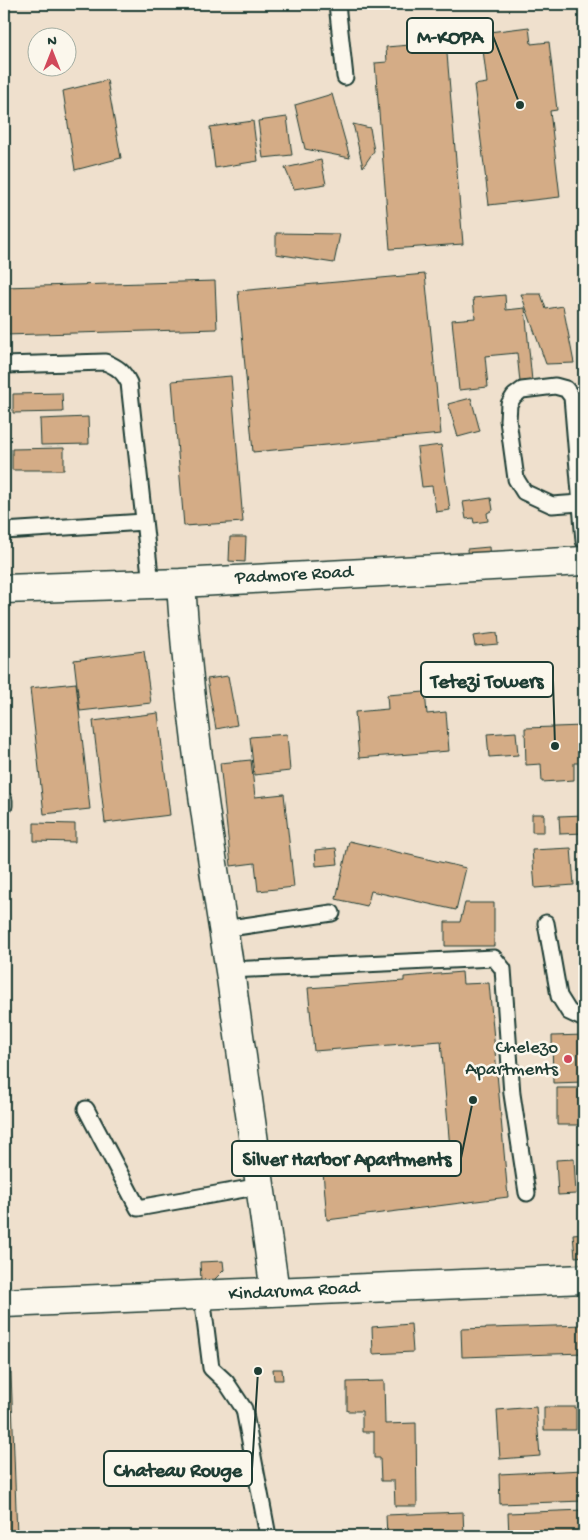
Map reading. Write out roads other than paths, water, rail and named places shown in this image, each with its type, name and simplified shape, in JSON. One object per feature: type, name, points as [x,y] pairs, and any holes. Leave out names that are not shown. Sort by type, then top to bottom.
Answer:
[{"type":"street","name":"Padmore Road","points":[[4,589],[181,583],[584,561]]},
{"type":"street","points":[[181,583],[190,693],[275,1292]]},
{"type":"street","name":"Kindaruma Road","points":[[4,1304],[584,1279]]},
{"type":"lane","points":[[337,4],[346,77]]},
{"type":"lane","points":[[4,365],[105,362],[116,366],[123,372],[129,383],[151,584]]},
{"type":"lane","points":[[580,503],[552,505],[524,492],[516,479],[508,420],[509,404],[514,396],[522,390],[554,386],[566,389],[572,397],[584,540]]},
{"type":"lane","points":[[4,531],[144,522]]},
{"type":"lane","points":[[4,800],[4,806]]},
{"type":"lane","points":[[223,929],[332,913]]},
{"type":"lane","points":[[546,924],[559,996],[569,1012],[584,1019]]},
{"type":"lane","points":[[230,970],[494,958],[503,970],[512,1094],[527,1193]]},
{"type":"lane","points":[[86,1109],[138,1208],[261,1186]]},
{"type":"lane","points":[[202,1296],[212,1368],[226,1382],[244,1409],[268,1536]]},
{"type":"place","name":"M-KOPA","points":[[520,105]]},
{"type":"place","name":"Tetezi Towers","points":[[555,746]]},
{"type":"place","name":"Chelezo Apartments","points":[[568,1059]]},
{"type":"place","name":"Silver Harbor Apartments","points":[[473,1100]]},
{"type":"place","name":"Chateau Rouge","points":[[258,1371]]}]
